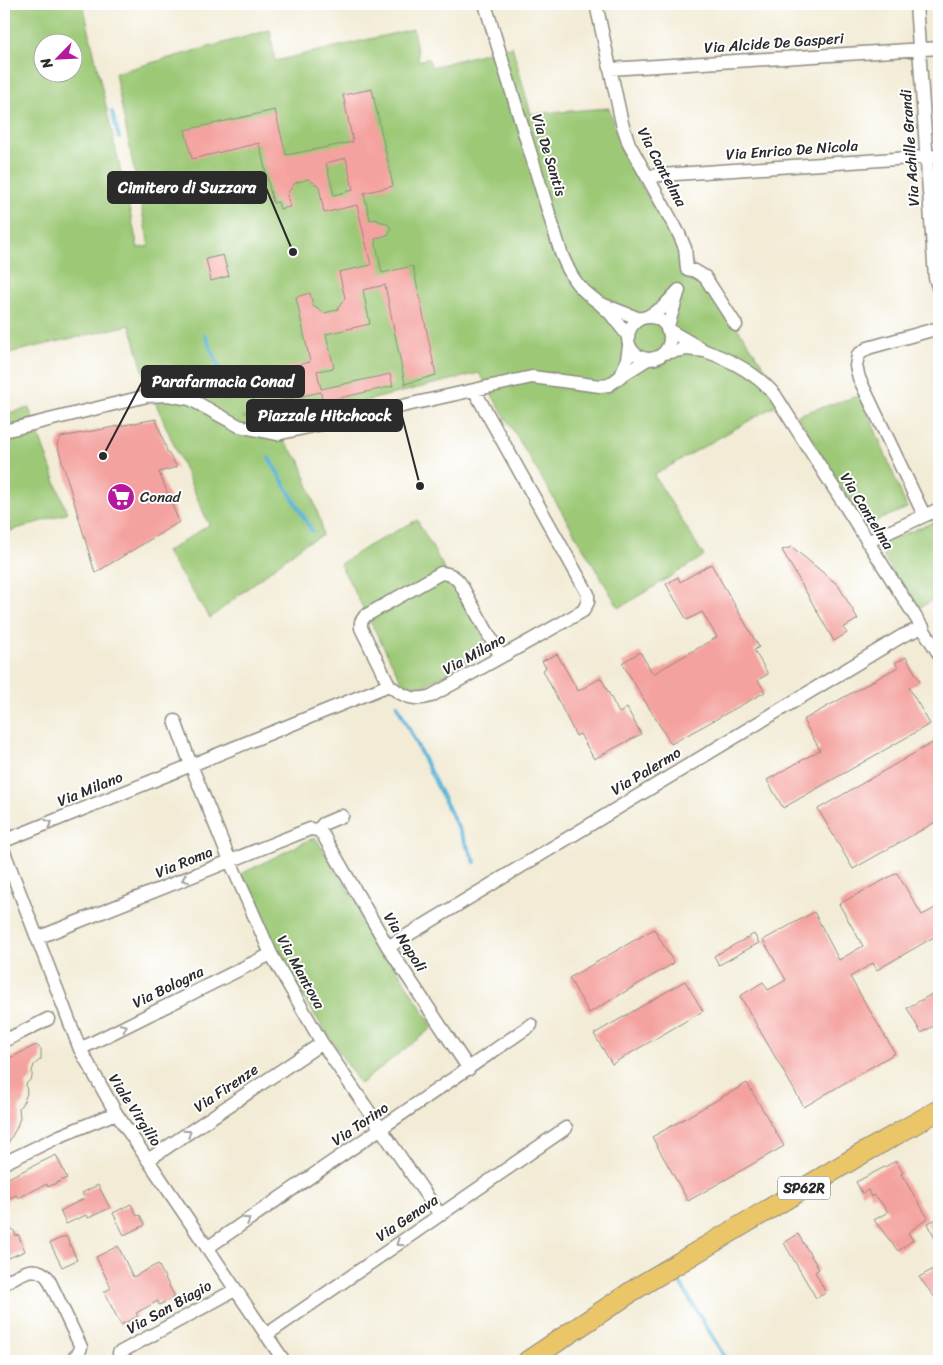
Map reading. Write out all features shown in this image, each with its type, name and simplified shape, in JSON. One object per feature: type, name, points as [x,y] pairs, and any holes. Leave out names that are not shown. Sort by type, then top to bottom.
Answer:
[{"type":"main road","name":"SP62R","points":[[528,1361],[640,1286],[939,1110]]},
{"type":"street","name":"Via De Santis","points":[[485,4],[561,253],[574,282],[582,291],[599,303]]},
{"type":"street","name":"Via Cantelma","points":[[596,4],[626,137],[685,248],[687,269]]},
{"type":"street","name":"Via Achille Grandi","points":[[916,4],[933,156],[935,278],[939,290]]},
{"type":"street","name":"Via Alcide De Gasperi","points":[[610,69],[939,48]]},
{"type":"street","name":"Via Enrico De Nicola","points":[[647,176],[933,156]]},
{"type":"street","points":[[664,353],[669,340],[667,329],[687,269],[705,277],[736,325]]},
{"type":"street","points":[[621,376],[631,327],[662,308],[679,290]]},
{"type":"street","points":[[599,303],[644,318],[659,320],[667,329],[705,351]]},
{"type":"street","points":[[599,303],[610,313],[638,356],[648,359]]},
{"type":"street","points":[[924,515],[859,378],[856,366],[858,355],[868,348],[939,328]]},
{"type":"street","points":[[4,431],[147,396],[168,395],[190,400],[239,426],[277,434],[532,377],[600,386],[608,385],[648,359],[658,357],[664,353],[686,349],[705,351]]},
{"type":"street","name":"Via Cantelma","points":[[705,351],[743,369],[767,385],[775,395],[939,654]]},
{"type":"street","name":"Via Milano","points":[[4,841],[390,685],[405,696],[424,699],[582,611],[588,602],[588,594],[474,390]]},
{"type":"street","points":[[867,542],[939,509]]},
{"type":"street","points":[[390,685],[361,628],[362,620],[365,616],[441,573],[450,574],[460,582],[501,657]]},
{"type":"street","name":"Via Palermo","points":[[388,947],[902,636],[923,627]]},
{"type":"street","name":"Via Mantova","points":[[176,721],[191,765],[230,861],[271,954],[322,1043],[440,1215]]},
{"type":"street","name":"Via Roma","points":[[37,938],[310,830],[318,830],[323,824],[342,816]]},
{"type":"street","name":"Via Napoli","points":[[318,830],[323,835],[388,947],[469,1069]]},
{"type":"street","name":"Viale Virgilio","points":[[4,852],[80,1049],[116,1113],[284,1361]]},
{"type":"street","name":"Via Bologna","points":[[80,1049],[271,954]]},
{"type":"street","points":[[4,1041],[48,1019]]},
{"type":"street","name":"Via Torino","points":[[207,1248],[531,1025]]},
{"type":"street","name":"Via Firenze","points":[[148,1160],[322,1043]]},
{"type":"street","points":[[4,1163],[54,1138],[116,1113]]},
{"type":"street","name":"Via Genova","points":[[266,1334],[566,1128]]},
{"type":"street","points":[[4,1283],[32,1270],[43,1272],[48,1278],[81,1347],[79,1352],[70,1361]]},
{"type":"street","name":"Via San Biagio","points":[[118,1353],[236,1290]]},
{"type":"green space","points":[[8,4],[83,4],[138,248],[149,246],[115,73],[270,30],[275,61],[413,29],[419,61],[428,58],[432,67],[512,46],[531,114],[609,108],[623,154],[659,216],[787,399],[654,475],[704,556],[619,608],[479,373],[280,422],[243,417],[284,442],[300,461],[321,523],[322,536],[304,544],[210,618],[166,552],[209,525],[146,381],[130,325],[4,354],[4,42],[9,41]]},
{"type":"green space","points":[[861,395],[907,508],[864,526],[797,415]]},
{"type":"green space","points":[[29,408],[67,513],[4,533],[4,414]]},
{"type":"green space","points":[[417,520],[490,650],[418,689],[402,682],[340,564],[368,546]]},
{"type":"green space","points":[[939,520],[939,597],[915,610],[877,545]]},
{"type":"green space","points":[[315,837],[433,1027],[360,1084],[275,954],[237,876]]},
{"type":"building","points":[[372,89],[393,186],[364,193],[370,220],[377,219],[387,223],[391,228],[389,234],[375,239],[382,273],[413,266],[436,375],[405,384],[385,285],[363,290],[370,324],[326,334],[334,368],[317,371],[321,389],[390,374],[393,386],[322,402],[321,392],[255,406],[251,386],[243,388],[240,379],[310,362],[296,297],[310,293],[313,306],[324,313],[337,310],[345,298],[339,272],[371,265],[357,205],[324,213],[319,186],[308,179],[295,183],[287,194],[290,207],[280,209],[278,202],[273,203],[259,143],[192,159],[185,130],[275,110],[286,155],[353,142],[343,95]],"holes":[[[346,158],[353,190],[334,195],[326,163]]]},
{"type":"building","points":[[223,255],[229,276],[211,281],[206,259]]},
{"type":"building","name":"Conad","points":[[156,419],[167,451],[177,467],[159,472],[179,522],[95,573],[57,444],[61,437]]},
{"type":"building","points":[[792,547],[838,585],[858,619],[843,628],[847,633],[834,641],[782,550]]},
{"type":"building","points":[[711,564],[759,647],[754,650],[768,674],[758,680],[765,692],[671,744],[622,663],[640,652],[653,674],[717,637],[702,612],[687,620],[666,584],[678,577],[680,582]]},
{"type":"building","points":[[557,654],[578,691],[601,678],[619,713],[627,708],[641,734],[594,759],[580,734],[576,736],[543,670],[546,668],[542,661]]},
{"type":"building","points":[[906,657],[920,681],[909,688],[930,724],[783,808],[767,780],[820,750],[803,720],[898,667],[895,663]]},
{"type":"building","points":[[939,739],[939,820],[853,869],[818,809]]},
{"type":"building","points":[[897,873],[922,915],[939,906],[939,934],[877,970],[873,963],[850,977],[895,1053],[804,1107],[740,996],[763,982],[768,990],[786,980],[763,940],[814,912],[839,960],[863,946],[839,904]]},
{"type":"building","points":[[654,929],[674,963],[589,1013],[569,978]]},
{"type":"building","points":[[754,934],[759,943],[719,965],[714,956]]},
{"type":"building","points":[[685,981],[703,1011],[612,1064],[594,1034]]},
{"type":"building","points":[[939,990],[939,1023],[921,1033],[907,1008]]},
{"type":"building","points":[[36,1045],[41,1049],[41,1059],[34,1065],[32,1078],[26,1084],[27,1093],[19,1108],[20,1118],[4,1150],[4,1061]]},
{"type":"building","points":[[747,1083],[784,1146],[688,1201],[652,1137]]},
{"type":"building","points":[[56,1155],[67,1178],[48,1187],[47,1184],[18,1198],[16,1195],[4,1201],[4,1180]]},
{"type":"building","points":[[896,1161],[903,1173],[901,1174],[928,1218],[908,1233],[913,1240],[898,1251],[874,1220],[888,1212],[875,1195],[871,1197],[868,1190],[862,1193],[856,1182]]},
{"type":"building","points":[[98,1185],[110,1208],[88,1218],[86,1215],[66,1224],[60,1211],[85,1198],[82,1193]]},
{"type":"building","points":[[131,1204],[137,1216],[140,1215],[145,1225],[124,1235],[113,1213]]},
{"type":"building","points":[[937,1219],[939,1224],[939,1248],[928,1223]]},
{"type":"building","points":[[13,1229],[16,1236],[18,1234],[25,1251],[4,1260],[4,1233]]},
{"type":"building","points":[[798,1234],[819,1269],[815,1272],[826,1293],[816,1298],[784,1243]]},
{"type":"building","points":[[66,1236],[77,1260],[62,1267],[50,1243]]},
{"type":"building","points":[[118,1246],[133,1277],[158,1264],[175,1297],[159,1305],[158,1301],[136,1313],[138,1316],[121,1325],[104,1292],[111,1288],[96,1257]]},
{"type":"building","points":[[939,1266],[939,1303],[919,1277]]},
{"type":"waterway","points":[[112,112],[119,138]]},
{"type":"waterway","points":[[205,335],[232,397]]},
{"type":"waterway","points":[[269,458],[312,531]]},
{"type":"waterway","points":[[397,705],[475,862]]},
{"type":"waterway","points":[[677,1278],[727,1361]]},
{"type":"place","name":"Cimitero di Suzzara","points":[[293,252]]},
{"type":"place","name":"Parafarmacia Conad","points":[[103,456]]},
{"type":"place","name":"Piazzale Hitchcock","points":[[420,486]]},
{"type":"place","name":"Conad","points":[[121,497]]}]
